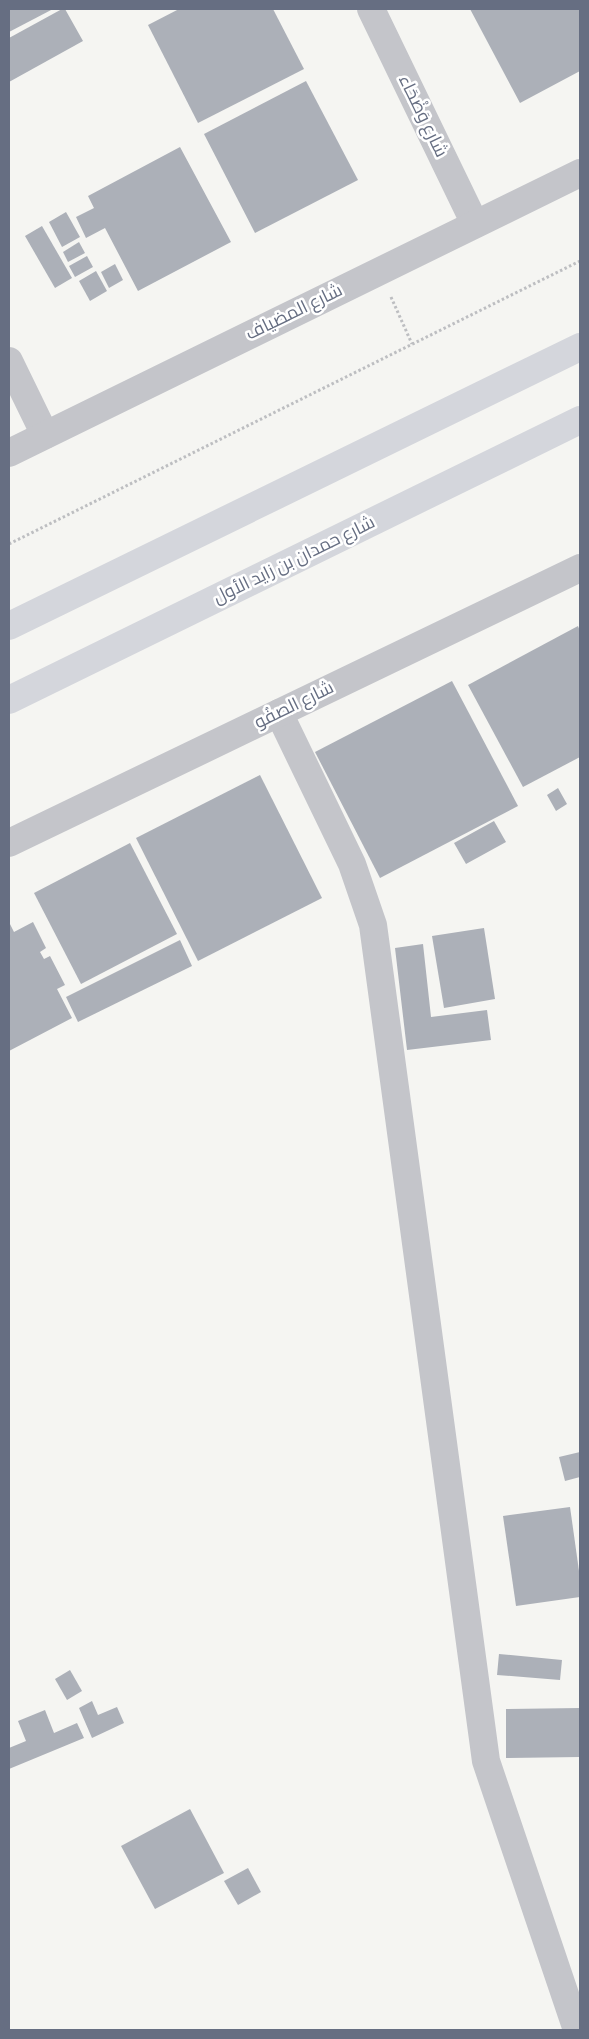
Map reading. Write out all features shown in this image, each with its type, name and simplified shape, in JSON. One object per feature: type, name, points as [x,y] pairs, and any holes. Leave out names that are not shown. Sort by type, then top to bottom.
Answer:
[{"type":"main road","points":[[9,626],[580,347]]},
{"type":"main road","name":"شارع حمدان بن زايد الأول","points":[[9,700],[580,420]]},
{"type":"street","name":"شارع وَضْحَاء","points":[[371,9],[475,224]]},
{"type":"street","name":"شارع المضياف","points":[[9,453],[580,173]]},
{"type":"street","points":[[9,362],[45,435]]},
{"type":"street","name":"شارع الصفُو","points":[[9,843],[580,568]]},
{"type":"street","points":[[279,713],[352,864],[373,924],[486,1761],[577,2030]]},
{"type":"path","points":[[9,544],[580,262]]},
{"type":"path","points":[[379,271],[412,344]]},
{"type":"building","points":[[9,9],[53,9],[9,32]]},
{"type":"building","points":[[65,9],[83,41],[9,82],[9,38]]},
{"type":"building","points":[[179,9],[273,9],[304,69],[198,123],[148,25]]},
{"type":"building","points":[[470,9],[580,9],[580,71],[520,103]]},
{"type":"building","points":[[306,81],[358,180],[255,233],[204,134]]},
{"type":"building","points":[[180,147],[231,242],[138,291],[105,228],[86,238],[76,217],[94,208],[88,196]]},
{"type":"building","points":[[66,212],[80,237],[62,247],[49,222]]},
{"type":"building","points":[[42,226],[72,278],[55,288],[25,236]]},
{"type":"building","points":[[79,242],[85,253],[68,262],[63,252]]},
{"type":"building","points":[[87,256],[93,267],[75,277],[69,266]]},
{"type":"building","points":[[115,264],[123,280],[109,288],[101,272]]},
{"type":"building","points":[[96,271],[107,291],[90,301],[79,281]]},
{"type":"building","points":[[578,626],[580,631],[580,757],[523,787],[468,685]]},
{"type":"building","points":[[452,681],[518,806],[380,878],[315,752]]},
{"type":"building","points":[[260,775],[322,898],[198,961],[136,838]]},
{"type":"building","points":[[558,788],[567,804],[556,811],[547,795]]},
{"type":"building","points":[[494,821],[506,842],[466,864],[454,843]]},
{"type":"building","points":[[130,843],[177,934],[81,984],[34,893]]},
{"type":"building","points":[[9,922],[14,932],[33,922],[46,948],[40,952],[44,959],[50,956],[65,985],[57,989],[72,1018],[9,1051]]},
{"type":"building","points":[[484,928],[495,999],[444,1008],[432,936]]},
{"type":"building","points":[[180,940],[192,966],[78,1022],[66,997]]},
{"type":"building","points":[[423,944],[431,1017],[487,1010],[491,1040],[407,1050],[395,948]]},
{"type":"building","points":[[580,1452],[580,1477],[565,1481],[559,1457]]},
{"type":"building","points":[[570,1507],[580,1578],[580,1597],[516,1606],[503,1516]]},
{"type":"building","points":[[499,1654],[562,1660],[560,1680],[497,1675]]},
{"type":"building","points":[[70,1670],[82,1691],[67,1700],[55,1679]]},
{"type":"building","points":[[92,1701],[98,1715],[117,1707],[124,1723],[92,1738],[79,1708]]},
{"type":"building","points":[[580,1708],[580,1757],[506,1758],[506,1709]]},
{"type":"building","points":[[45,1710],[54,1733],[77,1723],[84,1738],[9,1769],[9,1748],[26,1741],[18,1721]]},
{"type":"building","points":[[190,1809],[224,1873],[155,1909],[121,1846]]},
{"type":"building","points":[[248,1868],[261,1892],[238,1905],[224,1881]]}]
